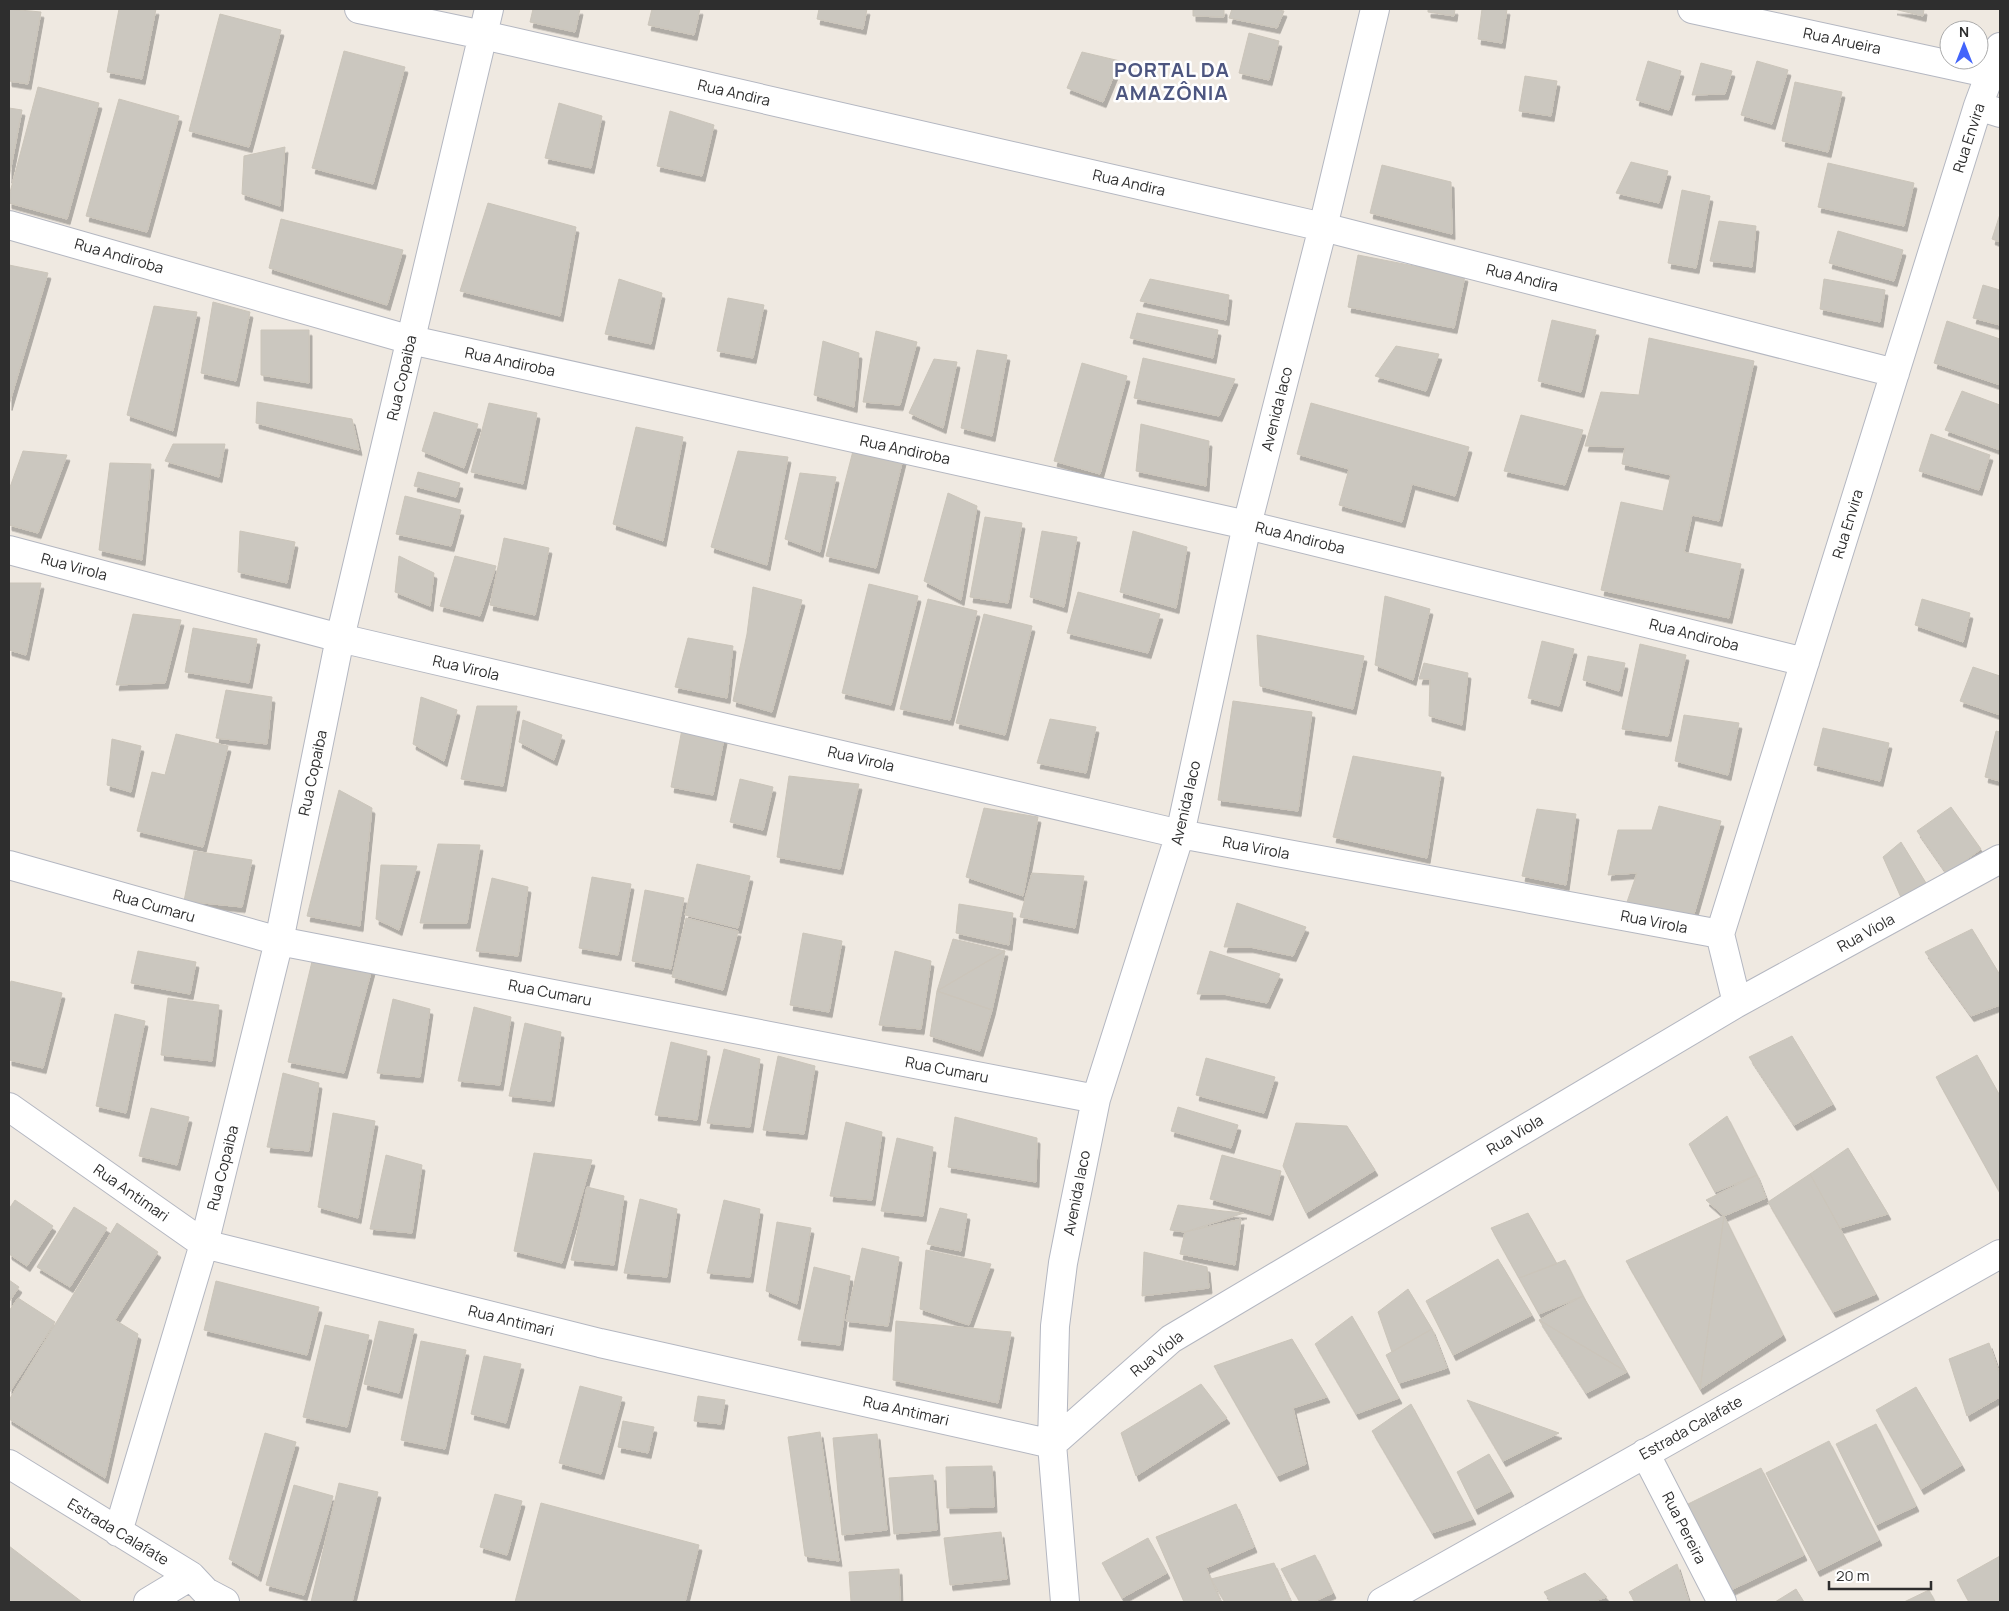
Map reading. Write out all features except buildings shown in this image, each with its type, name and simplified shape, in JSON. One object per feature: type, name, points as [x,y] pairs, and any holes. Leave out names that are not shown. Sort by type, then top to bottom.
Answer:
[{"type":"street","name":"Rua Andira","points":[[358,9],[1323,227],[1895,373]]},
{"type":"street","name":"Rua Copaiba","points":[[118,1532],[204,1244],[279,941],[340,638],[489,9]]},
{"type":"street","name":"Avenida Iaco","points":[[1065,1602],[1052,1444],[1054,1326],[1063,1263],[1096,1098],[1118,1023],[1180,834],[1247,525],[1323,227],[1375,9]]},
{"type":"street","name":"Rua Arueira","points":[[1692,9],[1992,74]]},
{"type":"street","name":"Rua Envira","points":[[1720,934],[1895,373],[1989,110],[1992,74],[2000,47]]},
{"type":"street","name":"Rua Andiroba","points":[[9,225],[411,340],[1247,525],[1805,662]]},
{"type":"street","name":"Rua Virola","points":[[9,550],[340,638],[1180,834],[1720,934]]},
{"type":"street","name":"Rua Viola","points":[[1052,1444],[1171,1339],[1737,1004],[2000,859]]},
{"type":"street","name":"Rua Cumaru","points":[[9,866],[279,941],[1096,1098]]},
{"type":"street","points":[[1720,934],[1737,1004]]},
{"type":"street","name":"Rua Antimari","points":[[9,1107],[204,1244],[600,1343],[1052,1444]]},
{"type":"street","name":"Estrada Calafate","points":[[1382,1602],[2000,1254]]},
{"type":"street","name":"Rua Pereira","points":[[1646,1453],[1722,1602]]},
{"type":"street","name":"Estrada Calafate","points":[[9,1464],[192,1576],[206,1592],[225,1602]]},
{"type":"street","points":[[148,1602],[192,1576]]},
{"type":"district","name":"PORTAL DA AMAZÔNIA","points":[[1172,82]]}]
